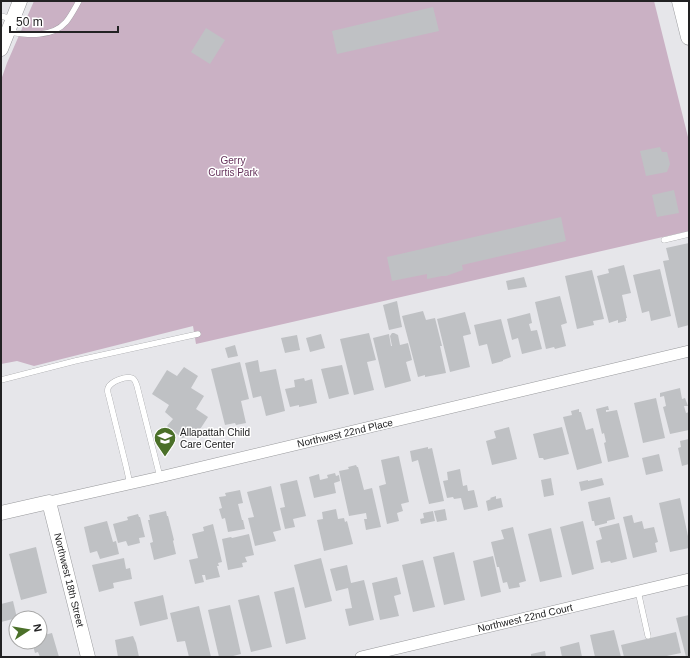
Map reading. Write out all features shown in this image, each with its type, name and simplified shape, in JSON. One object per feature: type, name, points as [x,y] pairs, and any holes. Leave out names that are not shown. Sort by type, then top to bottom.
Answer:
[{"type":"main road","points":[[681,1],[689,37]]},
{"type":"street","points":[[1,49],[7,22],[20,1]]},
{"type":"street","name":"Northwest 22nd Place","points":[[1,514],[689,351]]},
{"type":"street","name":"Northwest 18th Street","points":[[49,502],[88,657]]},
{"type":"street","name":"Northwest 22nd Court","points":[[361,657],[689,579]]},
{"type":"lane","points":[[7,22],[24,35],[45,33],[62,26],[67,21],[79,1]]},
{"type":"lane","points":[[664,240],[689,234]]},
{"type":"lane","points":[[1,380],[75,361],[198,334]]},
{"type":"lane","points":[[130,484],[107,389],[110,384],[117,380],[132,378],[135,380],[160,477]]},
{"type":"lane","points":[[638,591],[648,636]]},
{"type":"green space","name":"Gerry Curtis Park","points":[[34,1],[654,1],[689,141],[689,231],[196,344],[193,326],[34,366],[17,361],[1,364],[1,80]]},
{"type":"building","points":[[433,7],[439,31],[337,54],[332,31]]},
{"type":"building","points":[[206,28],[225,40],[210,64],[191,52]]},
{"type":"building","points":[[660,147],[662,152],[667,152],[670,164],[667,172],[646,176],[640,151]]},
{"type":"building","points":[[674,190],[679,213],[657,217],[652,195]]},
{"type":"building","points":[[561,217],[566,241],[462,265],[463,270],[446,276],[427,279],[427,274],[392,281],[387,257]]},
{"type":"building","points":[[689,243],[689,325],[678,328],[663,261],[669,260],[666,248]]},
{"type":"building","points":[[624,265],[631,293],[622,295],[627,318],[626,321],[618,323],[618,320],[609,323],[597,276],[609,273],[608,269]]},
{"type":"building","points":[[660,269],[671,316],[651,321],[649,311],[642,313],[633,275]]},
{"type":"building","points":[[592,270],[604,319],[593,321],[594,325],[577,329],[565,276]]},
{"type":"building","points":[[524,277],[527,287],[508,290],[506,281]]},
{"type":"building","points":[[560,296],[567,323],[561,325],[566,346],[555,349],[554,347],[546,349],[535,302]]},
{"type":"building","points":[[397,301],[402,327],[389,330],[383,305]]},
{"type":"building","points":[[423,311],[426,320],[435,318],[442,346],[440,346],[446,373],[418,377],[402,316]]},
{"type":"building","points":[[465,312],[471,334],[463,336],[470,367],[450,372],[437,319]]},
{"type":"building","points":[[530,313],[532,323],[529,324],[531,331],[537,330],[542,349],[522,354],[518,338],[512,340],[507,319]]},
{"type":"building","points":[[501,319],[511,357],[492,364],[487,344],[479,346],[474,325]]},
{"type":"building","points":[[369,333],[376,360],[367,362],[374,390],[354,395],[340,339]]},
{"type":"building","points":[[392,333],[398,335],[400,345],[408,343],[412,360],[406,362],[411,381],[385,388],[373,338],[389,334],[392,346],[390,336]]},
{"type":"building","points":[[321,334],[325,348],[310,352],[306,338]]},
{"type":"building","points":[[297,335],[300,350],[285,353],[281,338]]},
{"type":"building","points":[[235,345],[238,356],[228,358],[225,348]]},
{"type":"building","points":[[258,360],[260,372],[276,369],[285,411],[266,416],[261,396],[253,398],[245,363]]},
{"type":"building","points":[[240,362],[249,399],[241,401],[246,423],[225,425],[211,369]]},
{"type":"building","points":[[342,365],[349,394],[329,399],[321,369]]},
{"type":"building","points":[[184,367],[198,376],[191,388],[204,396],[196,409],[208,417],[197,434],[182,438],[167,426],[173,419],[165,412],[169,405],[152,394],[167,370],[177,376]]},
{"type":"building","points":[[304,378],[305,381],[312,379],[317,403],[299,407],[299,405],[290,407],[285,389],[295,387],[294,380]]},
{"type":"building","points":[[680,388],[682,399],[685,398],[688,406],[684,406],[686,413],[689,412],[689,430],[670,434],[663,407],[666,406],[664,396],[660,397],[660,393]]},
{"type":"building","points":[[656,398],[665,438],[643,443],[634,403]]},
{"type":"building","points":[[608,406],[609,410],[606,410],[606,412],[617,410],[629,457],[608,462],[604,443],[606,442],[604,433],[602,434],[596,409]]},
{"type":"building","points":[[579,409],[586,430],[593,428],[602,463],[577,470],[563,417],[572,415],[571,411]]},
{"type":"building","points":[[509,427],[517,459],[492,465],[486,441],[496,438],[494,431]]},
{"type":"building","points":[[562,427],[569,454],[544,460],[543,458],[539,458],[533,434]]},
{"type":"building","points":[[689,439],[689,464],[682,466],[678,448],[681,447],[680,441]]},
{"type":"building","points":[[428,447],[428,449],[432,448],[444,501],[429,504],[418,460],[412,462],[410,451]]},
{"type":"building","points":[[659,454],[663,471],[646,475],[642,458]]},
{"type":"building","points":[[399,456],[409,502],[401,504],[403,511],[397,513],[399,521],[387,524],[379,486],[386,484],[381,460]]},
{"type":"building","points":[[356,465],[358,467],[364,490],[372,488],[381,527],[366,530],[364,519],[367,519],[366,513],[349,516],[339,471],[349,469],[348,467]]},
{"type":"building","points":[[460,469],[463,486],[467,485],[468,491],[474,490],[478,507],[464,510],[461,498],[447,498],[443,481],[448,480],[447,472]]},
{"type":"building","points":[[335,473],[336,476],[339,475],[340,481],[334,483],[336,493],[314,498],[309,477],[319,474],[320,480],[328,478],[327,475]]},
{"type":"building","points":[[551,478],[554,495],[544,497],[541,480]]},
{"type":"building","points":[[602,478],[604,485],[581,491],[579,482]]},
{"type":"building","points":[[297,480],[306,516],[293,519],[295,527],[285,529],[280,508],[285,507],[280,484]]},
{"type":"building","points":[[271,486],[281,530],[273,532],[276,541],[255,546],[248,518],[254,517],[247,492]]},
{"type":"building","points":[[240,490],[243,503],[238,504],[245,529],[228,532],[225,518],[222,519],[219,509],[222,508],[219,497],[226,496],[225,493]]},
{"type":"building","points":[[496,496],[496,499],[501,498],[503,507],[488,511],[486,501]]},
{"type":"building","points":[[610,497],[615,519],[595,526],[594,521],[592,521],[588,502]]},
{"type":"building","points":[[680,498],[689,541],[689,548],[670,552],[659,503]]},
{"type":"building","points":[[336,509],[338,519],[344,518],[345,522],[347,521],[353,544],[324,551],[317,520],[323,519],[322,512]]},
{"type":"building","points":[[445,509],[447,520],[437,522],[434,511]]},
{"type":"building","points":[[166,511],[174,540],[176,554],[154,560],[150,543],[153,542],[148,520],[150,520],[149,515]]},
{"type":"building","points":[[433,511],[435,521],[421,524],[420,519],[424,518],[423,513]]},
{"type":"building","points":[[138,514],[145,537],[139,538],[140,543],[128,546],[126,541],[118,543],[113,524],[128,520],[127,517]]},
{"type":"building","points":[[632,515],[634,523],[642,521],[644,529],[654,527],[658,542],[655,543],[657,552],[633,558],[623,517]]},
{"type":"building","points":[[107,521],[113,542],[116,541],[119,554],[100,559],[97,551],[90,553],[84,527]]},
{"type":"building","points":[[583,521],[594,569],[572,575],[560,527]]},
{"type":"building","points":[[619,523],[627,559],[611,563],[610,561],[601,563],[596,541],[602,539],[599,528]]},
{"type":"building","points":[[213,524],[222,562],[218,563],[219,566],[217,566],[220,577],[206,580],[205,575],[202,575],[204,582],[195,584],[189,560],[198,558],[192,534],[204,531],[203,527]]},
{"type":"building","points":[[513,527],[526,581],[519,583],[520,587],[509,589],[507,582],[503,583],[499,567],[497,567],[491,542],[504,539],[501,530]]},
{"type":"building","points":[[551,528],[562,577],[540,582],[528,534]]},
{"type":"building","points":[[249,534],[254,555],[245,557],[247,562],[242,563],[243,567],[228,570],[222,539]]},
{"type":"building","points":[[36,547],[47,593],[21,600],[9,554]]},
{"type":"building","points":[[454,552],[465,600],[444,605],[433,557]]},
{"type":"building","points":[[493,556],[501,592],[481,597],[473,561]]},
{"type":"building","points":[[124,558],[126,569],[130,568],[132,579],[113,583],[114,588],[99,592],[92,565]]},
{"type":"building","points":[[321,558],[332,601],[305,608],[294,565]]},
{"type":"building","points":[[423,560],[435,607],[413,612],[402,565]]},
{"type":"building","points":[[347,565],[351,583],[364,580],[374,620],[349,626],[345,609],[352,608],[348,588],[336,591],[330,569]]},
{"type":"building","points":[[397,577],[401,594],[394,596],[399,616],[380,620],[372,583]]},
{"type":"building","points":[[294,587],[306,639],[286,644],[274,592]]},
{"type":"building","points":[[163,595],[168,619],[140,626],[134,602]]},
{"type":"building","points":[[259,595],[272,647],[251,652],[238,600]]},
{"type":"building","points":[[13,601],[15,610],[8,610],[8,620],[1,622],[1,604]]},
{"type":"building","points":[[230,605],[241,654],[229,657],[219,657],[208,610]]},
{"type":"building","points":[[199,606],[211,657],[189,657],[185,641],[177,642],[170,613]]},
{"type":"building","points":[[689,615],[689,657],[686,657],[676,618]]},
{"type":"building","points":[[614,630],[621,657],[595,657],[590,635]]},
{"type":"building","points":[[676,632],[681,653],[662,657],[624,657],[621,645]]},
{"type":"building","points":[[52,633],[59,657],[40,657],[38,652],[35,653],[34,650],[48,650],[48,634]]},
{"type":"building","points":[[133,636],[139,657],[118,657],[115,640]]},
{"type":"building","points":[[579,642],[582,657],[562,657],[560,647]]},
{"type":"building","points":[[545,651],[546,657],[531,657],[531,654]]},
{"type":"place","name":"Allapattah Child Care Center","points":[[165,458]]}]
